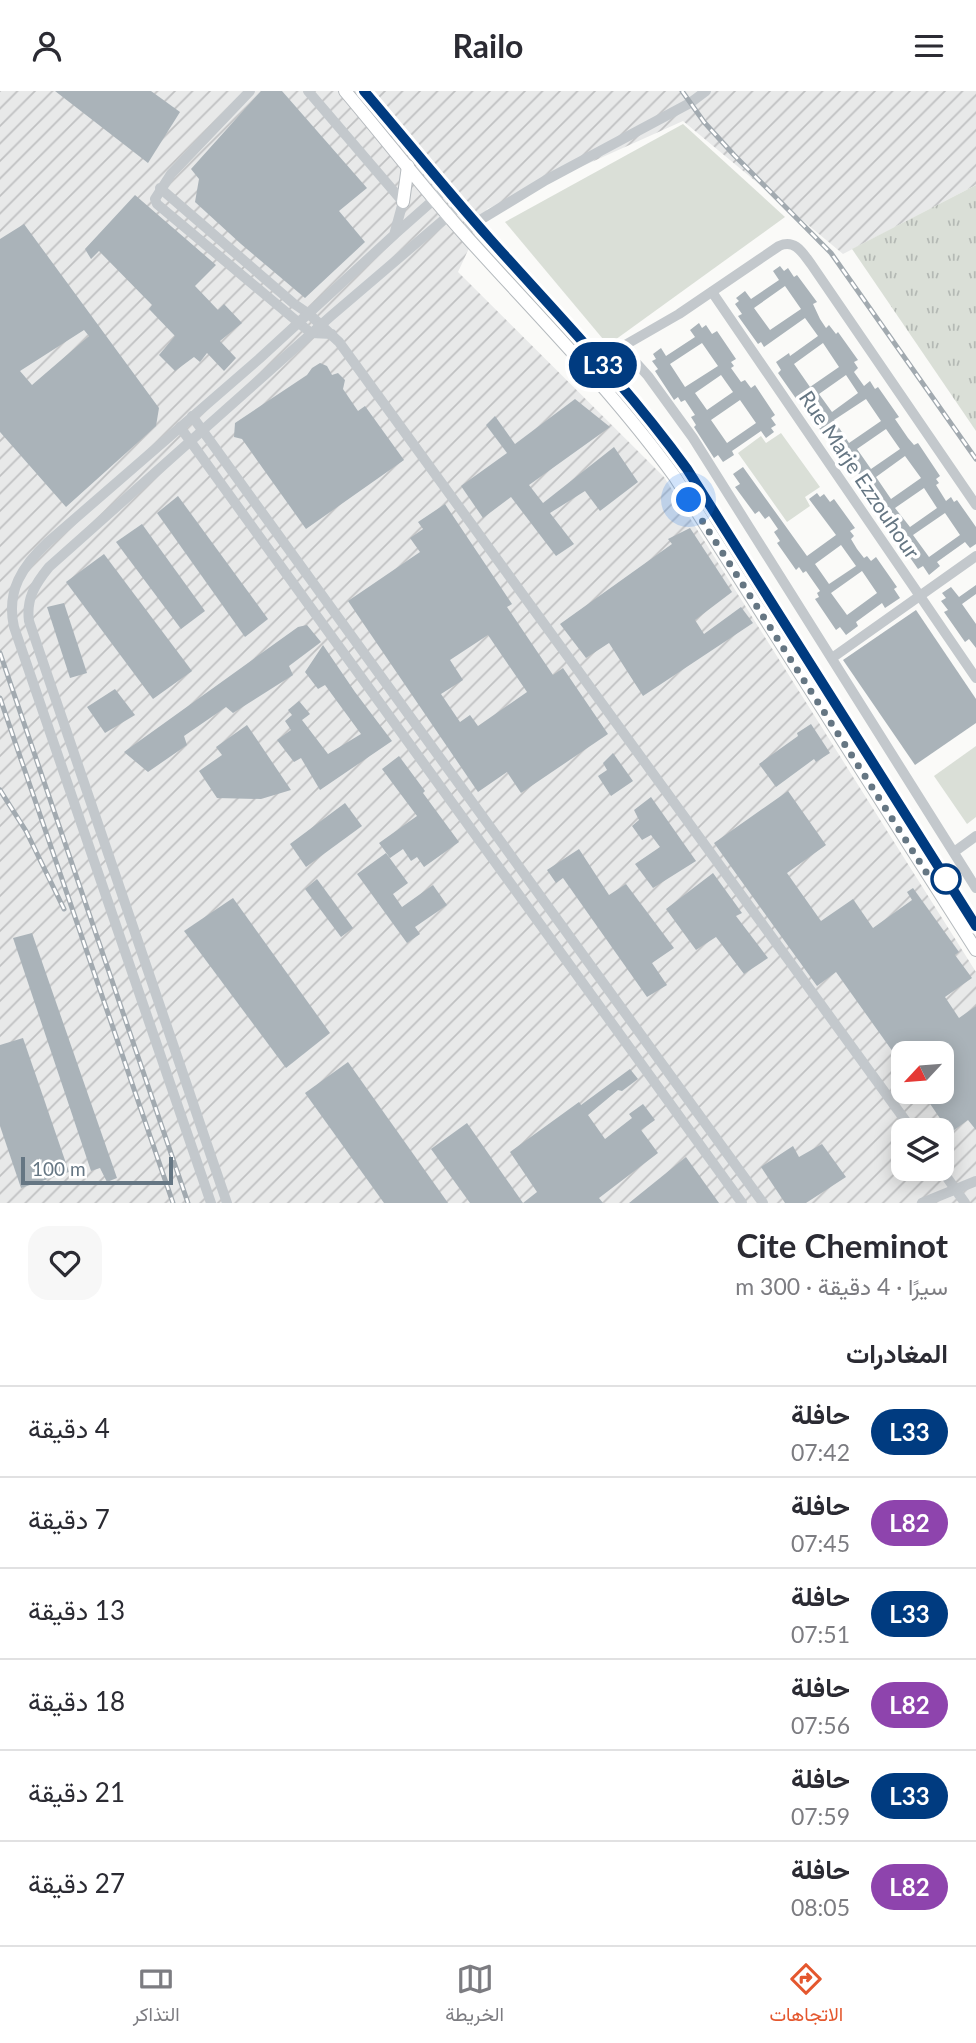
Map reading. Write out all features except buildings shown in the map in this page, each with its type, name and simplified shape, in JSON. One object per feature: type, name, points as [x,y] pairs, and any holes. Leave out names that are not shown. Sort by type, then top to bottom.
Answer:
[{"type":"main road","points":[[345,91],[462,232],[626,413],[675,477],[976,950]]},
{"type":"main road","points":[[365,91],[475,223],[646,414],[687,469],[976,926]]},
{"type":"main road","points":[[403,202],[408,166]]},
{"type":"street","points":[[250,91],[155,196],[158,204],[298,323],[311,333],[332,334]]},
{"type":"street","points":[[308,91],[403,202],[394,235]]},
{"type":"street","points":[[462,232],[564,170],[690,103],[706,91]]},
{"type":"street","points":[[160,188],[332,334],[904,1118]]},
{"type":"street","points":[[211,1203],[14,627],[11,600],[13,591],[23,570],[48,542],[228,386],[447,188]]},
{"type":"street","points":[[227,1203],[29,621],[29,600],[38,580],[48,567],[321,324],[461,205]]},
{"type":"street","points":[[599,360],[712,292],[779,246],[790,243],[798,247],[976,505]]},
{"type":"street","name":"Rue Marje Ezzouhour","points":[[712,292],[976,678]]},
{"type":"street","points":[[622,348],[648,376],[693,439],[976,888]]},
{"type":"street","points":[[228,386],[238,399]]},
{"type":"street","points":[[192,416],[763,1203]]},
{"type":"street","points":[[180,427],[742,1203]]},
{"type":"street","points":[[832,658],[976,556]]},
{"type":"street","points":[[23,570],[38,580]]},
{"type":"street","points":[[395,725],[409,714]]},
{"type":"street","points":[[954,852],[976,836]]},
{"type":"street","points":[[950,1181],[965,1203]]},
{"type":"street","points":[[928,1202],[976,1181]]},
{"type":"shaded area","points":[[0,91],[976,91],[976,185],[843,254],[683,121],[487,209],[458,272],[664,477],[976,972],[976,1203],[0,1203]]},
{"type":"green space","points":[[683,124],[785,217],[608,345],[505,222]]},
{"type":"green space","points":[[976,185],[976,431],[852,249]]},
{"type":"green space","points":[[781,433],[820,487],[805,497],[810,506],[787,522],[738,453],[761,436],[766,443]]},
{"type":"green space","points":[[976,746],[976,817],[967,824],[934,776]]},
{"type":"railway","points":[[682,91],[704,122],[734,155],[831,253],[976,459]]},
{"type":"railway","points":[[0,653],[188,1203]]},
{"type":"railway","points":[[0,698],[173,1203]]},
{"type":"railway","points":[[0,790],[26,831],[64,909]]},
{"type":"bus line","name":"L33","points":[[364,91],[475,223],[663,435],[976,926]]},
{"type":"route","points":[[689,500],[928,875],[946,879]]}]
